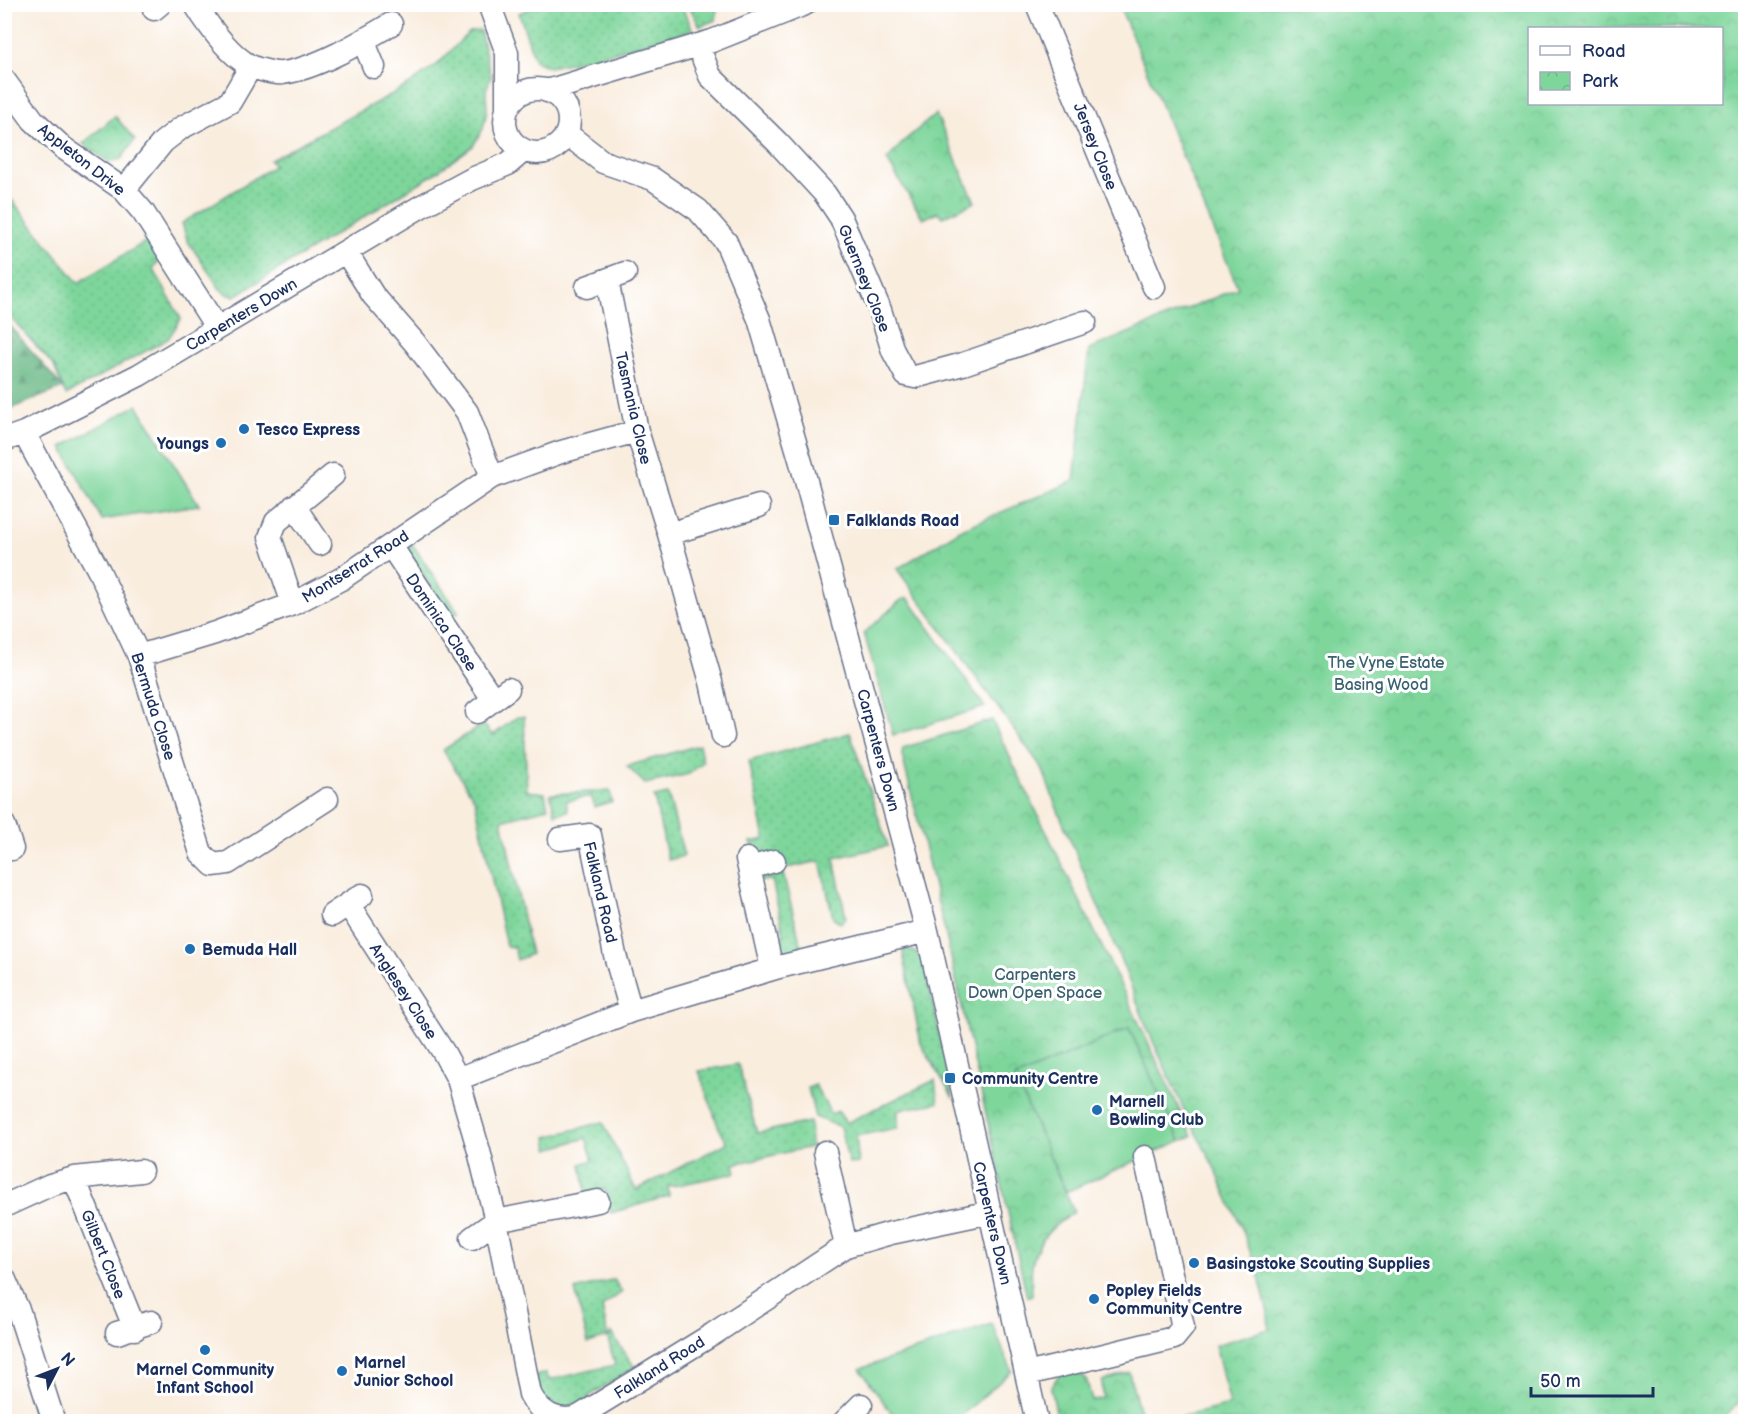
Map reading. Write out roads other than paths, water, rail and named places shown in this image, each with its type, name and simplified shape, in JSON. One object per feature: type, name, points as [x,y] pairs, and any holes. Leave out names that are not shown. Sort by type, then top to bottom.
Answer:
[{"type":"street","points":[[195,4],[210,27],[235,53],[251,66],[279,74],[306,67],[391,24]]},
{"type":"street","points":[[489,4],[507,53],[507,110],[504,123],[507,134],[523,151],[539,154],[550,151],[561,144],[567,134],[568,111],[556,96],[537,90],[508,68]]},
{"type":"street","points":[[507,110],[512,100],[537,90],[588,80],[698,45],[805,4]]},
{"type":"street","name":"Jersey Close","points":[[1037,4],[1154,287]]},
{"type":"street","points":[[363,40],[374,67]]},
{"type":"street","name":"Guernsey Close","points":[[698,45],[710,76],[777,142],[825,194],[842,218],[880,310],[893,351],[906,375],[915,377],[963,364],[1084,322]]},
{"type":"street","points":[[124,190],[163,142],[181,128],[230,102],[251,66]]},
{"type":"street","name":"Appleton Drive","points":[[4,80],[33,120],[62,147],[124,190],[143,212],[217,328]]},
{"type":"street","points":[[568,111],[588,80]]},
{"type":"street","points":[[472,179],[499,149],[507,134]]},
{"type":"street","points":[[567,134],[597,157]]},
{"type":"street","points":[[472,179],[508,164],[523,151]]},
{"type":"street","points":[[550,151],[597,157]]},
{"type":"street","name":"Carpenters Down","points":[[597,157],[603,162],[653,179],[698,210],[726,242],[759,319],[802,466],[927,931],[1037,1422]]},
{"type":"street","name":"Carpenters Down","points":[[14,436],[139,375],[420,207],[472,179]]},
{"type":"street","points":[[346,252],[373,295],[415,343],[467,412],[492,477]]},
{"type":"street","name":"Tasmania Close","points":[[606,280],[637,431],[711,682],[723,736]]},
{"type":"street","name":"Montserrat Road","points":[[139,656],[215,633],[293,604],[341,579],[492,477],[561,452],[637,431]]},
{"type":"street","name":"Bermuda Close","points":[[14,436],[99,571],[139,656],[201,853],[213,865],[228,863],[327,799]]},
{"type":"street","points":[[293,604],[270,537],[276,522],[333,475]]},
{"type":"street","points":[[294,506],[320,544]]},
{"type":"street","points":[[669,534],[759,506]]},
{"type":"street","name":"Dominica Close","points":[[391,546],[493,700]]},
{"type":"street","points":[[4,825],[12,849]]},
{"type":"street","name":"Falkland Road","points":[[560,839],[590,835],[615,955],[631,1011]]},
{"type":"street","points":[[772,969],[748,863],[774,861]]},
{"type":"street","name":"Anglesey Close","points":[[348,904],[444,1053],[458,1079]]},
{"type":"street","points":[[458,1079],[631,1011],[772,969],[927,931]]},
{"type":"street","name":"Falkland Road","points":[[458,1079],[496,1221],[530,1394],[533,1401],[543,1411],[555,1418],[573,1419],[587,1412],[713,1335],[846,1246],[891,1233],[991,1212]]},
{"type":"street","points":[[825,1152],[846,1246]]},
{"type":"street","points":[[1027,1374],[1174,1338],[1183,1327],[1145,1157]]},
{"type":"street","points":[[4,1206],[50,1185],[74,1178],[141,1171]]},
{"type":"street","name":"Gilbert Close","points":[[74,1178],[134,1328]]},
{"type":"street","points":[[472,1239],[496,1221],[598,1201]]},
{"type":"street","points":[[4,1278],[22,1322],[54,1422]]},
{"type":"place","name":"Tesco Express","points":[[244,429]]},
{"type":"place","name":"Youngs","points":[[221,443]]},
{"type":"place","name":"Falklands Road","points":[[834,520]]},
{"type":"place","name":"Bemuda Hall","points":[[190,949]]},
{"type":"place","name":"Community Centre","points":[[950,1078]]},
{"type":"place","name":"Marnell Bowling Club","points":[[1097,1110]]},
{"type":"place","name":"Basingstoke Scouting Supplies","points":[[1194,1263]]},
{"type":"place","name":"Popley Fields Community Centre","points":[[1094,1299]]},
{"type":"place","name":"Marnel Community Infant School","points":[[205,1350]]},
{"type":"place","name":"Marnel Junior School","points":[[342,1371]]},
{"type":"park label","name":"The Vyne Estate","points":[[1386,662]]},
{"type":"park label","name":"Basing Wood","points":[[1381,684]]},
{"type":"park label","name":"Carpenters Down Open Space","points":[[1035,983]]}]
